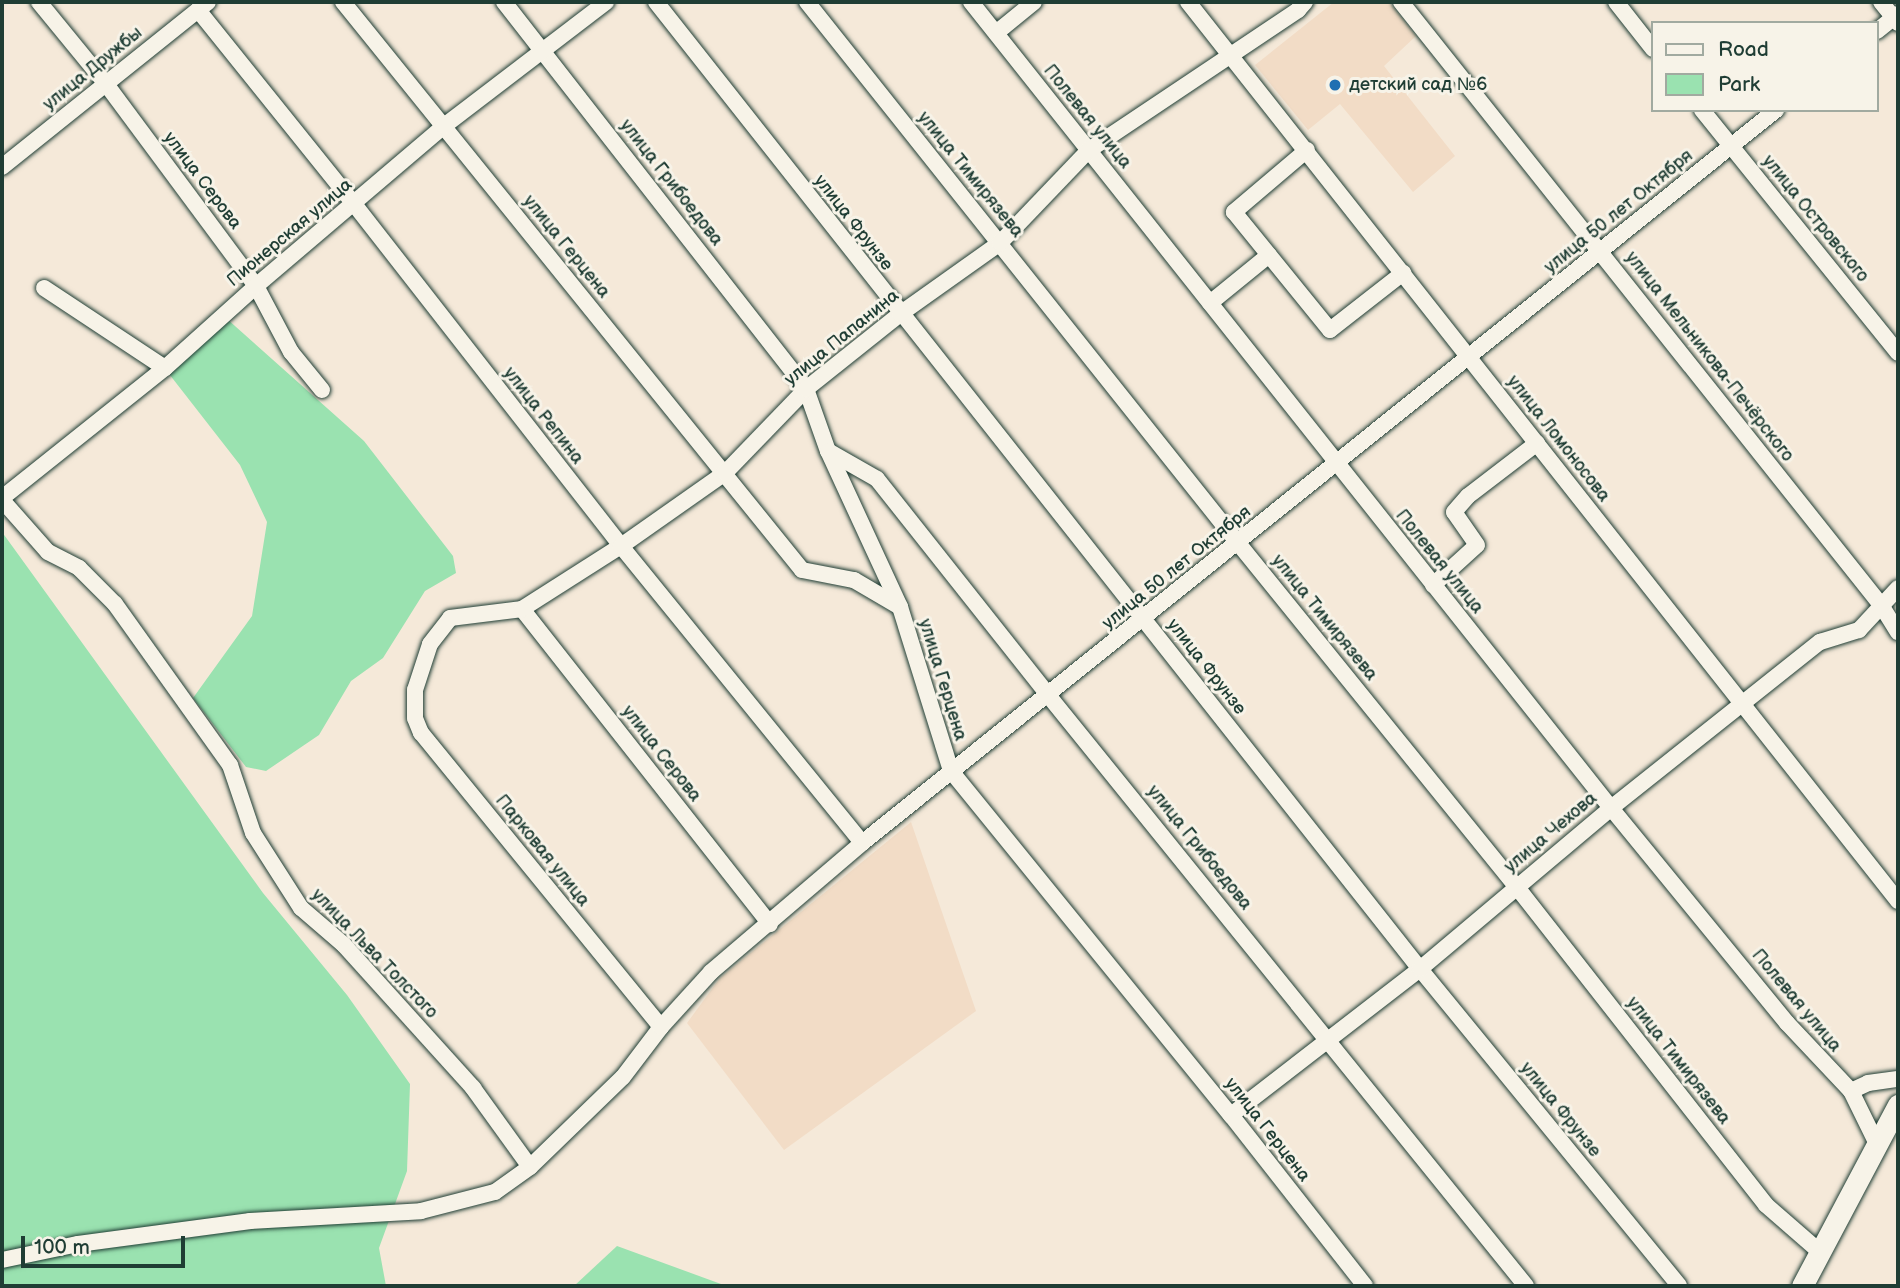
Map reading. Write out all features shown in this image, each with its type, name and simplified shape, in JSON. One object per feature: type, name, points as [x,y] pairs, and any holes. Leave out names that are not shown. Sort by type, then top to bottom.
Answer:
[{"type":"main road","points":[[1802,1286],[1898,1105]]},
{"type":"street","name":"улица Серова","points":[[39,2],[106,84],[256,286],[291,352],[322,390]]},
{"type":"street","name":"улица Герцена","points":[[343,2],[802,570],[854,580],[900,607],[951,771],[1231,1115],[1365,1286]]},
{"type":"street","name":"улица Грибоедова","points":[[504,2],[806,389],[828,451],[900,607]]},
{"type":"street","name":"Пионерская улица","points":[[2,499],[165,368],[256,286],[444,126],[606,2]]},
{"type":"street","name":"улица Фрунзе","points":[[656,2],[1420,969],[1679,1286]]},
{"type":"street","name":"улица Тимирязева","points":[[807,2],[1238,544],[1516,886],[1766,1205],[1819,1251]]},
{"type":"street","name":"Полевая улица","points":[[971,2],[1611,808],[1787,1023],[1851,1091],[1877,1144]]},
{"type":"street","points":[[996,33],[1034,2]]},
{"type":"street","name":"улица Ломоносова","points":[[1188,2],[1898,901]]},
{"type":"street","name":"улица Папанина","points":[[415,690],[430,644],[450,618],[522,609],[621,546],[725,473],[806,389],[900,314],[1000,243],[1089,150],[1298,10],[1305,2]]},
{"type":"street","name":"улица Мельникова-Печёрского","points":[[1401,2],[1881,605],[1898,632]]},
{"type":"street","points":[[1615,2],[1652,48]]},
{"type":"street","points":[[1879,30],[1897,18],[1881,2]]},
{"type":"street","name":"улица Дружбы","points":[[2,167],[203,6]]},
{"type":"street","name":"улица Репина","points":[[203,6],[621,546],[862,843]]},
{"type":"street","name":"улица Островского","points":[[1704,112],[1898,353]]},
{"type":"street","name":"улица 50 лет Октября","points":[[2,1260],[78,1244],[250,1220],[421,1211],[495,1192],[530,1167],[623,1077],[661,1027],[711,972],[862,843],[1774,112]]},
{"type":"street","points":[[1307,150],[1234,212],[1330,330],[1403,273]]},
{"type":"street","points":[[1210,303],[1269,255]]},
{"type":"street","points":[[44,288],[165,368]]},
{"type":"street","points":[[1433,585],[1477,545],[1454,512],[1468,496],[1537,443]]},
{"type":"street","name":"улица Грибоедова","points":[[828,451],[877,479],[1048,695],[1526,1286]]},
{"type":"street","name":"улица Льва Толстого","points":[[2,499],[48,552],[79,568],[115,604],[230,765],[253,833],[301,908],[344,945],[473,1088],[530,1167]]},
{"type":"street","name":"улица Чехова","points":[[1231,1115],[1420,969],[1611,808],[1820,642],[1858,630],[1898,588]]},
{"type":"street","name":"улица Серова","points":[[522,609],[769,924]]},
{"type":"street","name":"Парковая улица","points":[[415,690],[415,718],[421,733],[661,1027]]},
{"type":"street","points":[[1851,1091],[1868,1083],[1898,1079]]},
{"type":"shaded area","name":"детский сад №6","points":[[1334,2],[1389,2],[1416,36],[1384,66],[1455,156],[1413,192],[1340,104],[1308,130],[1255,65]]},
{"type":"shaded area","points":[[911,822],[976,1011],[784,1150],[687,1023],[720,978]]},
{"type":"green space","points":[[226,318],[364,441],[453,556],[456,573],[425,591],[383,658],[351,681],[319,735],[266,771],[246,767],[193,698],[252,616],[267,522],[240,465],[166,370]]},
{"type":"green space","points":[[2,532],[263,893],[347,995],[410,1084],[407,1171],[379,1248],[386,1286],[2,1286]]},
{"type":"green space","points":[[617,1246],[721,1284],[725,1286],[574,1286]]},
{"type":"place","name":"детский сад №6","points":[[1335,85]]}]
